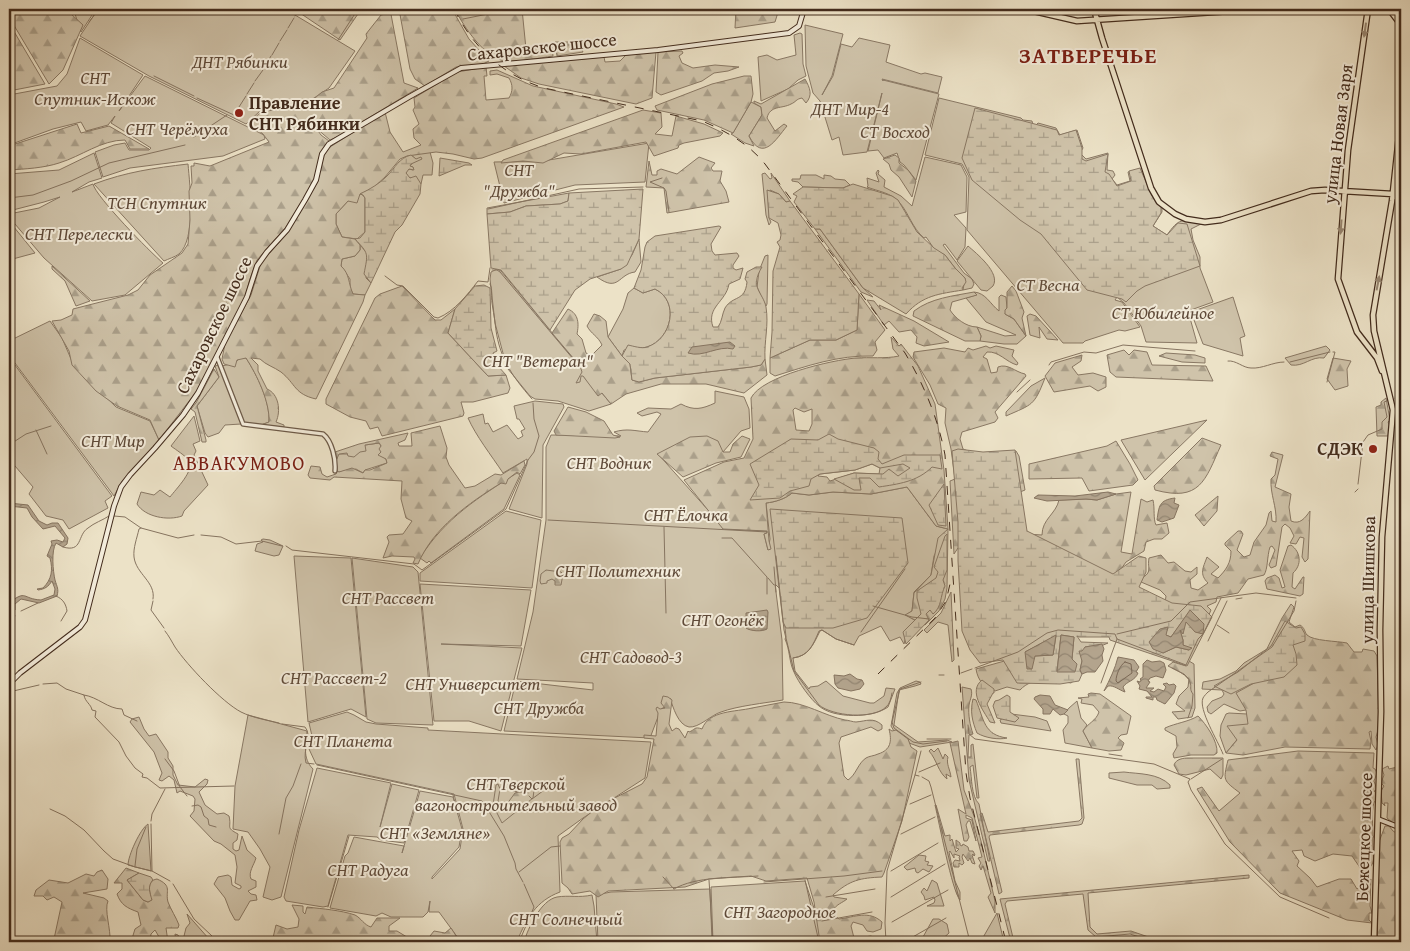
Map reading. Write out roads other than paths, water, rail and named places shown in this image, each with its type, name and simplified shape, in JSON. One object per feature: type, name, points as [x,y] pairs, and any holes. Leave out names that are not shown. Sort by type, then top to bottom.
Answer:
[{"type":"main road","name":"Сахаровское шоссе","points":[[9,684],[84,622],[88,614],[121,487],[155,448],[200,390],[247,297],[258,263],[287,230],[314,183],[324,151],[337,139],[459,69],[474,66],[658,50],[790,32],[799,26],[804,9]]},
{"type":"main road","points":[[1025,9],[1071,21],[1095,18]]},
{"type":"main road","points":[[1034,9],[1070,18],[1261,9]]},
{"type":"main road","points":[[1093,9],[1152,191],[1163,206],[1183,218],[1211,222],[1308,192],[1344,191],[1401,196]]},
{"type":"main road","points":[[1196,12],[1228,9]]},
{"type":"main road","name":"улица Новая Заря","points":[[1368,9],[1344,191],[1339,284],[1357,332],[1377,358],[1383,373]]},
{"type":"main road","points":[[1389,9],[1401,25]]},
{"type":"main road","name":"улица Шишкова","points":[[1381,739],[1380,624],[1382,537],[1393,404],[1374,331],[1373,317],[1375,295],[1393,195],[1401,117]]},
{"type":"main road","name":"улица Шишкова","points":[[1383,373],[1393,421]]},
{"type":"main road","name":"Бежецкое шоссе","points":[[1374,942],[1381,739]]},
{"type":"main road","points":[[1378,819],[1401,828]]},
{"type":"street","points":[[217,357],[242,424],[323,434],[329,442],[335,471]]},
{"type":"water","points":[[730,342],[735,346],[733,349],[727,348],[699,354],[688,353],[692,347]]},
{"type":"water","points":[[1108,492],[1116,494],[1097,500],[1047,501],[1034,498],[1038,495],[1075,496]]},
{"type":"water","points":[[1175,498],[1174,503],[1179,505],[1174,518],[1162,522],[1157,520],[1161,504],[1166,500]]},
{"type":"water","points":[[9,503],[28,505],[39,521],[47,525],[58,523],[68,538],[67,544],[63,547],[56,543],[53,551],[53,566],[58,590],[57,596],[39,603],[21,599],[15,604],[15,610],[9,614],[9,603],[19,596],[41,600],[54,595],[55,589],[52,581],[48,586],[44,588],[38,590],[37,589],[43,588],[50,578],[51,562],[47,556],[52,544],[51,541],[63,542],[65,538],[55,526],[43,529],[27,508],[9,506]]},
{"type":"water","points":[[767,610],[767,629],[756,631],[746,628],[746,613]]},
{"type":"water","points":[[1190,610],[1204,624],[1203,634],[1195,632],[1186,622],[1183,634],[1180,630],[1183,645],[1192,648],[1189,650],[1176,647],[1163,653],[1153,649],[1149,642],[1160,629],[1168,627],[1166,635],[1171,637]]},
{"type":"water","points":[[1056,635],[1053,655],[1035,656],[1032,669],[1027,669],[1025,652]]},
{"type":"water","points":[[1061,635],[1074,637],[1072,659],[1077,664],[1075,672],[1057,672]]},
{"type":"water","points":[[1102,644],[1104,649],[1103,661],[1095,672],[1082,674],[1080,670],[1082,661],[1079,651],[1082,651],[1085,647]]},
{"type":"water","points":[[1118,657],[1134,660],[1139,667],[1136,672],[1138,673],[1135,678],[1123,687],[1125,692],[1110,686],[1104,691],[1114,670]]},
{"type":"water","points":[[1147,660],[1164,663],[1166,670],[1163,678],[1156,676],[1150,678],[1146,688],[1154,688],[1150,691],[1154,692],[1158,689],[1164,691],[1166,687],[1163,684],[1174,684],[1176,686],[1174,693],[1165,704],[1157,700],[1156,697],[1153,697],[1153,700],[1146,698],[1152,697],[1147,691],[1139,689],[1140,686],[1137,681],[1140,682],[1140,679],[1143,677],[1143,664]]},
{"type":"water","points":[[850,674],[862,680],[864,684],[860,689],[851,691],[838,688],[835,684],[834,675],[844,676]]},
{"type":"water","points":[[1040,695],[1050,696],[1055,705],[1068,710],[1060,715],[1053,709],[1050,714],[1043,714],[1043,709],[1034,699]]},
{"type":"waterway","points":[[89,22],[99,9]]},
{"type":"waterway","points":[[290,9],[297,13],[295,16]]},
{"type":"waterway","points":[[338,40],[358,9]]},
{"type":"waterway","points":[[452,9],[454,13]]},
{"type":"waterway","points":[[463,19],[513,9]]},
{"type":"waterway","points":[[288,28],[294,18]]},
{"type":"waterway","points":[[280,41],[287,30]]},
{"type":"waterway","points":[[272,55],[279,43]]},
{"type":"waterway","points":[[264,68],[271,56]]},
{"type":"waterway","points":[[255,81],[263,70]]},
{"type":"waterway","points":[[154,76],[194,96]]},
{"type":"waterway","points":[[247,94],[254,83]]},
{"type":"waterway","points":[[239,107],[246,96]]},
{"type":"waterway","points":[[197,98],[234,115],[238,109]]},
{"type":"waterway","points":[[194,137],[227,115]]},
{"type":"waterway","points":[[9,198],[33,195],[71,181],[109,163],[185,145]]},
{"type":"waterway","points":[[662,178],[650,182],[664,188],[666,191],[669,212]]},
{"type":"waterway","points":[[488,209],[579,189],[643,187]]},
{"type":"waterway","points":[[385,276],[397,285],[403,286],[434,317],[438,318],[455,307],[478,281],[488,282],[490,268]]},
{"type":"waterway","points":[[492,270],[500,272],[579,366]]},
{"type":"waterway","points":[[490,284],[502,355],[518,382],[532,399]]},
{"type":"waterway","points":[[1049,365],[1051,362],[1084,352],[1096,353],[1123,345],[1195,351]]},
{"type":"waterway","points":[[1290,362],[1330,352]]},
{"type":"waterway","points":[[1327,382],[1335,352],[1333,352]]},
{"type":"waterway","points":[[1228,361],[1251,368],[1284,362]]},
{"type":"waterway","points":[[1017,392],[1030,380]]},
{"type":"waterway","points":[[1395,398],[1401,395]]},
{"type":"waterway","points":[[1358,484],[1363,442],[1368,435],[1382,429],[1382,422],[1387,417],[1384,402],[1387,401]]},
{"type":"waterway","points":[[286,546],[292,550],[414,564],[422,570],[506,509],[528,460],[534,452],[539,436],[534,419],[533,403]]},
{"type":"waterway","points":[[9,445],[26,434],[51,426]]},
{"type":"waterway","points":[[36,430],[47,454]]},
{"type":"waterway","points":[[1355,492],[1358,489]]},
{"type":"waterway","points":[[63,547],[74,548],[88,528],[109,516]]},
{"type":"waterway","points":[[114,516],[125,517],[141,528],[178,538],[194,535]]},
{"type":"waterway","points":[[548,520],[767,532]]},
{"type":"waterway","points":[[664,527],[666,613]]},
{"type":"waterway","points":[[141,528],[135,543],[134,557],[138,568],[152,588],[153,599]]},
{"type":"waterway","points":[[201,535],[221,537],[236,544],[262,541],[282,546]]},
{"type":"waterway","points":[[722,538],[732,538],[767,577],[767,594]]},
{"type":"waterway","points":[[776,556],[784,630],[794,671],[819,705],[825,709],[842,714],[872,714],[887,706],[892,693]]},
{"type":"waterway","points":[[774,567],[776,592]]},
{"type":"waterway","points":[[861,632],[905,569]]},
{"type":"waterway","points":[[768,578],[774,585]]},
{"type":"waterway","points":[[1117,634],[1171,621],[1190,602],[1256,593],[1296,598]]},
{"type":"waterway","points":[[56,596],[62,600],[67,608],[61,621]]},
{"type":"waterway","points":[[975,668],[1018,652],[1047,633],[1058,630],[1115,634],[1117,639],[1186,665],[1221,598]]},
{"type":"waterway","points":[[1236,599],[1242,598]]},
{"type":"waterway","points":[[153,601],[151,610],[164,628]]},
{"type":"waterway","points":[[1208,641],[1227,601]]},
{"type":"waterway","points":[[1223,754],[1203,710],[1203,698],[1208,692],[1272,647],[1294,611],[1296,601]]},
{"type":"waterway","points":[[21,611],[38,603]]},
{"type":"waterway","points":[[873,606],[912,617],[929,619]]},
{"type":"waterway","points":[[9,618],[15,616]]},
{"type":"waterway","points":[[1217,625],[1229,633]]},
{"type":"waterway","points":[[793,658],[807,652],[822,630],[836,639],[854,645]]},
{"type":"waterway","points":[[165,631],[188,663],[224,700],[241,712],[279,723]]},
{"type":"waterway","points":[[1101,683],[1117,639]]},
{"type":"waterway","points":[[1172,668],[1185,675],[1190,682],[1193,694],[1188,718]]},
{"type":"waterway","points":[[961,673],[972,669]]},
{"type":"waterway","points":[[939,675],[944,675]]},
{"type":"waterway","points":[[921,682],[900,689],[892,722],[894,728],[913,742],[923,744],[947,741]]},
{"type":"waterway","points":[[43,684],[57,683],[66,689],[84,695],[92,710],[96,711],[95,717],[119,742],[126,756],[135,768],[143,774],[142,777],[147,778],[160,788],[234,786]]},
{"type":"waterway","points":[[9,692],[39,685]]},
{"type":"waterway","points":[[84,695],[112,707],[122,709],[124,715],[137,721]]},
{"type":"waterway","points":[[282,724],[305,727],[308,734],[305,753],[306,763],[314,764]]},
{"type":"waterway","points":[[968,725],[969,734],[975,739],[1154,764],[1190,779],[1188,782],[1191,790],[1225,844],[1280,897],[1329,918]]},
{"type":"waterway","points":[[927,739],[951,739]]},
{"type":"waterway","points":[[919,776],[915,775],[921,751]]},
{"type":"waterway","points":[[1109,754],[1122,756]]},
{"type":"waterway","points":[[165,759],[174,771],[180,787],[187,796]]},
{"type":"waterway","points":[[1191,779],[1222,759]]},
{"type":"waterway","points":[[919,772],[940,763]]},
{"type":"waterway","points":[[279,834],[286,798],[293,786],[301,764]]},
{"type":"waterway","points":[[317,765],[482,801],[486,808]]},
{"type":"waterway","points":[[886,942],[887,871],[915,775]]},
{"type":"waterway","points":[[922,777],[929,781],[931,787],[970,942]]},
{"type":"waterway","points":[[529,796],[532,799],[551,785]]},
{"type":"waterway","points":[[151,821],[152,814],[165,789]]},
{"type":"waterway","points":[[513,791],[528,793]]},
{"type":"waterway","points":[[453,795],[458,814]]},
{"type":"waterway","points":[[910,804],[931,795]]},
{"type":"waterway","points":[[192,806],[198,805],[201,807],[204,816],[208,819],[209,825],[216,827]]},
{"type":"waterway","points":[[493,811],[502,806]]},
{"type":"waterway","points":[[50,809],[65,816],[84,830],[113,859],[152,871],[170,881]]},
{"type":"waterway","points":[[488,810],[504,836],[516,869],[523,882]]},
{"type":"waterway","points":[[901,834],[935,817]]},
{"type":"waterway","points":[[151,824],[152,871]]},
{"type":"waterway","points":[[135,866],[137,849],[146,827]]},
{"type":"waterway","points":[[328,907],[349,836]]},
{"type":"waterway","points":[[891,871],[938,843]]},
{"type":"waterway","points":[[519,872],[551,847],[560,846]]},
{"type":"waterway","points":[[891,897],[945,864]]},
{"type":"waterway","points":[[764,882],[882,871]]},
{"type":"waterway","points":[[674,889],[704,880],[758,876]]},
{"type":"waterway","points":[[663,877],[674,889]]},
{"type":"waterway","points":[[709,880],[713,942]]},
{"type":"waterway","points":[[805,880],[819,942]]},
{"type":"waterway","points":[[173,884],[194,919],[212,936]]},
{"type":"waterway","points":[[519,942],[534,907],[524,884]]},
{"type":"waterway","points":[[826,897],[875,889]]},
{"type":"waterway","points":[[892,922],[948,890]]},
{"type":"waterway","points":[[822,921],[872,912]]},
{"type":"waterway","points":[[904,942],[946,918]]},
{"type":"waterway","points":[[856,942],[857,938],[871,936]]},
{"type":"waterway","points":[[956,942],[964,937]]},
{"type":"railway","points":[[454,9],[470,36],[490,58],[515,76],[544,88],[702,121],[720,129],[752,150],[765,164],[905,353],[930,402],[945,455],[966,773],[970,798],[1006,942]]},
{"type":"railway","points":[[484,9],[505,9]]},
{"type":"railway","points":[[878,674],[935,618],[946,601],[950,584]]},
{"type":"place","name":"Правление СНТ Рябинки","points":[[239,113]]},
{"type":"place","name":"СДЭК","points":[[1373,449]]},
{"type":"district","name":"ЗАТВЕРЕЧЬЕ","points":[[1088,55]]},
{"type":"district","name":"АВВАКУМОВО","points":[[239,463]]},
{"type":"park label","name":"ДНТ Рябинки","points":[[240,62]]},
{"type":"park label","name":"СНТ Спутник-Искож","points":[[95,88]]},
{"type":"park label","name":"ДНТ Мир-4","points":[[850,109]]},
{"type":"park label","name":"СНТ Черёмуха","points":[[177,129]]},
{"type":"park label","name":"СТ Восход","points":[[895,132]]},
{"type":"park label","name":"СНТ \"Дружба\"","points":[[519,180]]},
{"type":"park label","name":"ТСН Спутник","points":[[157,203]]},
{"type":"park label","name":"СНТ Перелески","points":[[79,234]]},
{"type":"park label","name":"СТ Весна","points":[[1048,285]]},
{"type":"park label","name":"СТ Юбилейное","points":[[1163,313]]},
{"type":"park label","name":"СНТ \"Ветеран\"","points":[[538,361]]},
{"type":"park label","name":"СНТ Мир","points":[[113,441]]},
{"type":"park label","name":"СНТ Водник","points":[[609,463]]},
{"type":"park label","name":"СНТ Ёлочка","points":[[686,515]]},
{"type":"park label","name":"СНТ Политехник","points":[[618,571]]},
{"type":"park label","name":"СНТ Рассвет","points":[[388,598]]},
{"type":"park label","name":"СНТ Огонёк","points":[[723,620]]},
{"type":"park label","name":"СНТ Садовод-3","points":[[631,657]]},
{"type":"park label","name":"СНТ Рассвет-2","points":[[334,678]]},
{"type":"park label","name":"СНТ Университет","points":[[473,684]]},
{"type":"park label","name":"СНТ Дружба","points":[[539,708]]},
{"type":"park label","name":"СНТ Планета","points":[[343,741]]},
{"type":"park label","name":"СНТ Тверской вагоностроительный завод","points":[[516,794]]},
{"type":"park label","name":"СНТ «Земляне»","points":[[435,833]]},
{"type":"park label","name":"СНТ Радуга","points":[[368,870]]},
{"type":"park label","name":"СНТ Загородное","points":[[780,912]]},
{"type":"park label","name":"СНТ Солнечный","points":[[566,919]]}]
